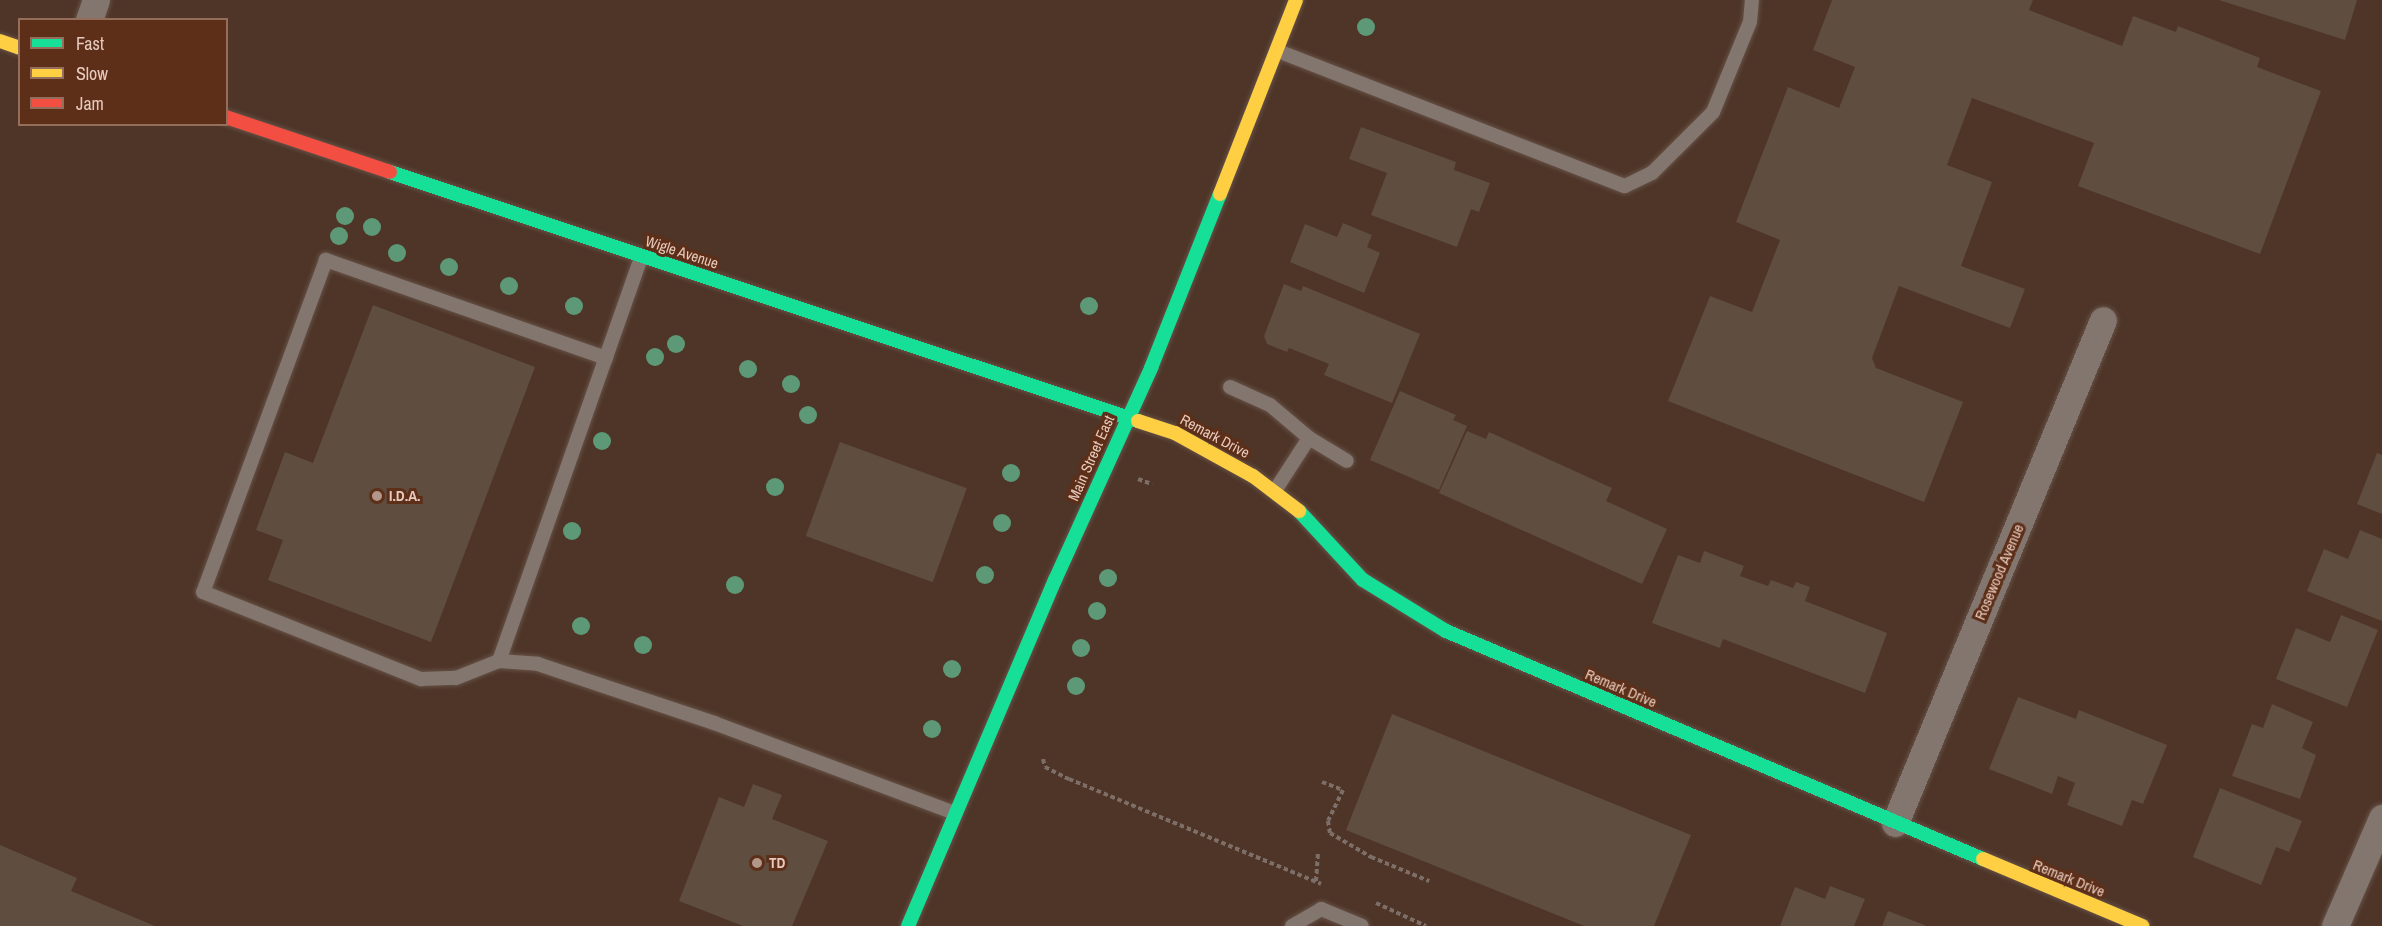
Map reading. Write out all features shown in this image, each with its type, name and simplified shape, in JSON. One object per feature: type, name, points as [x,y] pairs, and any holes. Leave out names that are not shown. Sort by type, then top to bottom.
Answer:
[{"type":"street","points":[[90,18],[96,0]]},
{"type":"street","name":"Main Street East","points":[[908,926],[1129,414],[1278,51],[1296,0]]},
{"type":"street","points":[[0,41],[18,47]]},
{"type":"street","name":"Wigle Avenue","points":[[228,118],[641,256],[1129,414]]},
{"type":"street","name":"Rosewood Avenue","points":[[1894,823],[2103,320]]},
{"type":"street","name":"Remark Drive","points":[[1129,414],[1201,444],[1274,492],[1311,520],[1363,580],[1446,631],[1894,823],[2142,926]]},
{"type":"street","points":[[2335,926],[2382,818]]},
{"type":"lane","points":[[1278,51],[1625,186],[1652,173],[1713,112],[1750,22],[1752,0]]},
{"type":"lane","points":[[498,660],[641,256]]},
{"type":"lane","points":[[606,358],[326,260],[203,592],[421,679],[456,678],[498,660],[538,664],[714,723],[955,813]]},
{"type":"lane","points":[[1230,387],[1270,405],[1309,438],[1347,461]]},
{"type":"lane","points":[[1274,492],[1309,438]]},
{"type":"lane","points":[[1292,926],[1321,909],[1362,926]]},
{"type":"path","points":[[1131,477],[1152,484]]},
{"type":"path","points":[[1043,759],[1045,766],[1069,778],[1326,885]]},
{"type":"path","points":[[1322,782],[1343,790],[1328,821],[1330,833],[1371,857],[1429,881]]},
{"type":"path","points":[[1316,881],[1318,851]]},
{"type":"path","points":[[1368,900],[1426,926]]},
{"type":"building","points":[[1832,0],[2033,0],[2029,10],[2122,46],[2133,16],[2176,32],[2178,26],[2260,58],[2257,67],[2321,91],[2260,254],[2078,186],[2094,143],[1972,98],[1947,165],[1992,182],[1961,266],[2025,289],[2010,328],[1899,286],[1872,358],[1876,368],[1963,402],[1924,502],[1668,401],[1710,296],[1752,312],[1780,240],[1736,222],[1788,87],[1839,108],[1855,67],[1813,50]]},
{"type":"building","points":[[2219,0],[2357,0],[2345,40]]},
{"type":"building","points":[[1361,127],[1456,162],[1454,170],[1490,183],[1479,212],[1471,209],[1457,247],[1371,215],[1387,173],[1349,159]]},
{"type":"building","points":[[1343,223],[1372,235],[1367,247],[1380,253],[1364,293],[1290,262],[1305,224],[1337,237]]},
{"type":"building","points":[[1284,284],[1301,291],[1303,286],[1420,334],[1392,403],[1324,375],[1329,364],[1289,348],[1287,352],[1267,344],[1264,336]]},
{"type":"building","name":"I.D.A.","points":[[373,305],[535,367],[431,642],[268,580],[283,540],[256,530],[285,452],[313,463]]},
{"type":"building","points":[[1400,391],[1456,415],[1453,420],[1467,426],[1439,490],[1370,460]]},
{"type":"building","points":[[1467,431],[1486,439],[1489,432],[1612,488],[1606,501],[1667,529],[1642,584],[1439,493]]},
{"type":"building","points":[[840,442],[967,488],[933,582],[806,536]]},
{"type":"building","points":[[2377,453],[2382,455],[2382,514],[2357,504]]},
{"type":"building","points":[[2360,530],[2382,539],[2382,621],[2307,591],[2324,549],[2348,559]]},
{"type":"building","points":[[1704,551],[1744,566],[1740,576],[1768,586],[1771,580],[1793,588],[1796,582],[1810,587],[1805,601],[1887,633],[1865,693],[1723,639],[1720,648],[1652,623],[1678,555],[1700,563]]},
{"type":"building","points":[[2341,615],[2378,630],[2347,707],[2276,679],[2296,628],[2330,642]]},
{"type":"building","points":[[2018,697],[2076,719],[2079,710],[2167,745],[2143,804],[2132,800],[2122,826],[2067,805],[2075,783],[2058,776],[2052,794],[1989,769]]},
{"type":"building","points":[[2272,704],[2313,722],[2302,748],[2316,755],[2300,799],[2232,776],[2252,724],[2263,728]]},
{"type":"building","points":[[1392,714],[1691,835],[1654,926],[1584,926],[1346,830]]},
{"type":"building","name":"TD","points":[[753,784],[782,795],[772,819],[828,841],[792,926],[743,926],[679,901],[719,797],[744,807]]},
{"type":"building","points":[[2220,788],[2302,821],[2289,852],[2276,847],[2261,885],[2193,857]]},
{"type":"building","points":[[0,845],[77,878],[71,891],[155,926],[0,926]]},
{"type":"building","points":[[1830,886],[1865,899],[1854,926],[1780,926],[1795,887],[1825,899]]},
{"type":"building","points":[[1888,911],[1927,926],[1882,926]]},
{"type":"traffic: fast","points":[[390,172],[1138,421]]},
{"type":"traffic: fast","points":[[908,926],[1055,580],[1151,368],[1220,194]]},
{"type":"traffic: fast","points":[[1299,511],[1363,580],[1446,631],[1983,859]]},
{"type":"traffic: slow","points":[[1220,194],[1296,0]]},
{"type":"traffic: slow","points":[[0,41],[18,47]]},
{"type":"traffic: slow","points":[[1138,421],[1175,433],[1253,476],[1299,511]]},
{"type":"traffic: slow","points":[[1983,859],[2142,926]]},
{"type":"traffic: jam","points":[[228,118],[390,172]]},
{"type":"place","name":"I.D.A.","points":[[377,496]]},
{"type":"place","name":"TD","points":[[757,863]]}]
